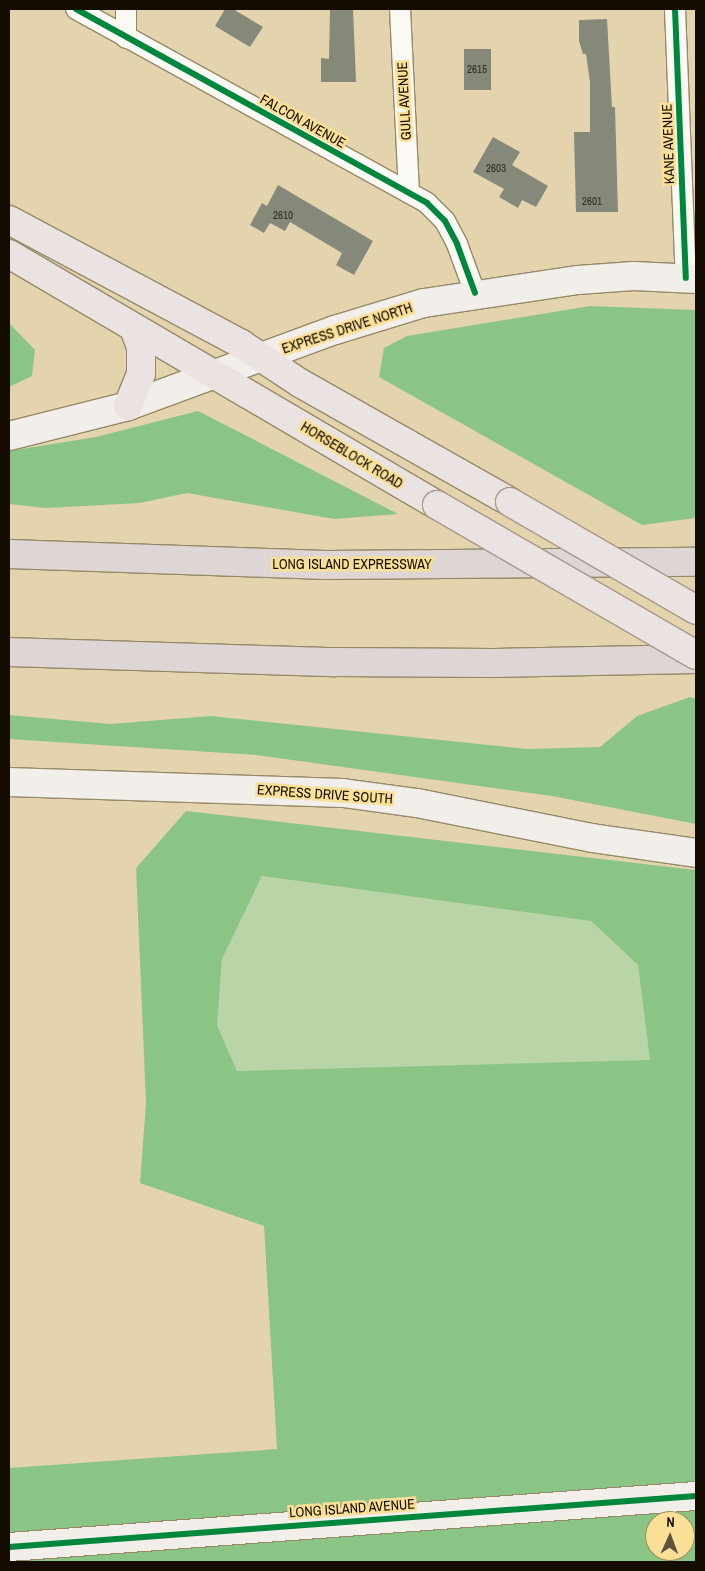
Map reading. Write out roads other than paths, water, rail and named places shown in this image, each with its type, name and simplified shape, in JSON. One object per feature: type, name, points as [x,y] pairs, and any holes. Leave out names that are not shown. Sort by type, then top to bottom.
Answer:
[{"type":"highway","name":"LONG ISLAND EXPRESSWAY","points":[[9,554],[326,565],[696,562]]},
{"type":"highway","points":[[9,652],[355,662],[696,659]]},
{"type":"main road","points":[[9,220],[261,358],[696,610]]},
{"type":"main road","name":"HORSEBLOCK ROAD","points":[[9,254],[696,655]]},
{"type":"main road","name":"EXPRESS DRIVE NORTH","points":[[9,436],[128,406],[383,314],[475,293],[578,280],[691,278]]},
{"type":"main road","points":[[128,406],[141,373],[141,347],[134,328]]},
{"type":"main road","name":"EXPRESS DRIVE SOUTH","points":[[9,782],[343,793],[426,804],[592,838],[696,853]]},
{"type":"main road","name":"LONG ISLAND AVENUE","points":[[9,1547],[696,1496]]},
{"type":"street","name":"FALCON AVENUE","points":[[76,9],[426,203],[444,221],[457,244],[475,293]]},
{"type":"street","points":[[126,9],[126,38]]},
{"type":"street","name":"GULL AVENUE","points":[[400,9],[408,193]]},
{"type":"street","name":"KANE AVENUE","points":[[675,9],[691,278]]}]
